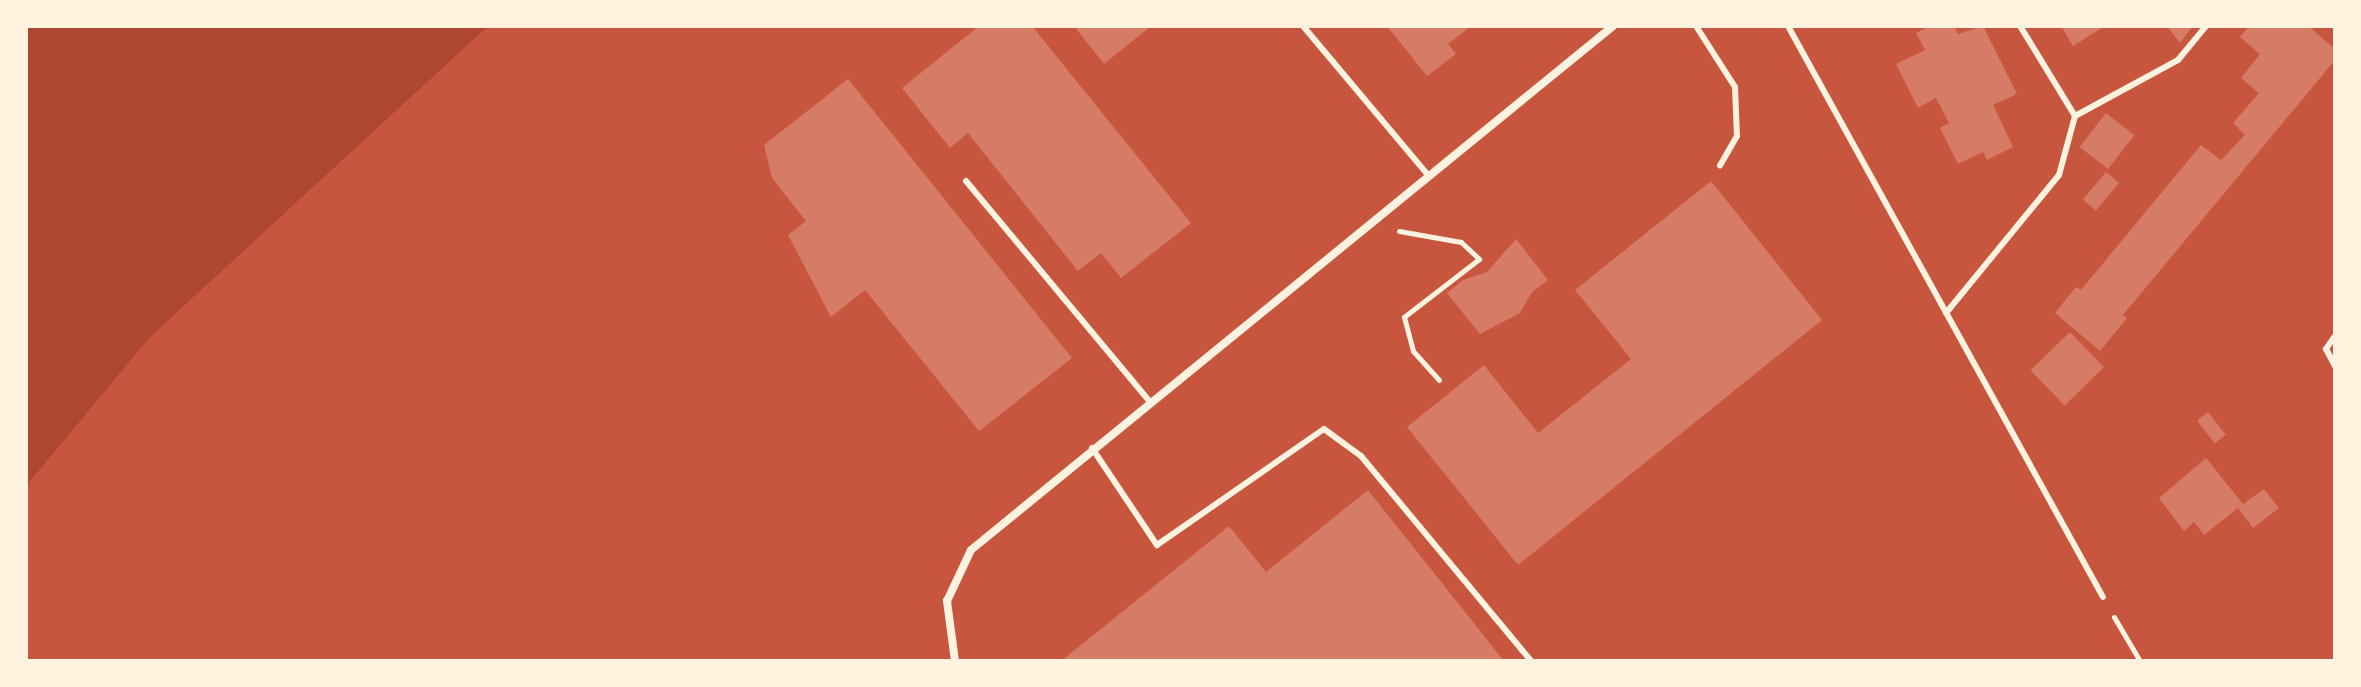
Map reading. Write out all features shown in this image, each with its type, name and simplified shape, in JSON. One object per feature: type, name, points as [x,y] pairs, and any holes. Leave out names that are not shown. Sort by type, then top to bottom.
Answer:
[{"type":"street","points":[[955,661],[947,601],[971,550],[1149,401],[1613,26]]},
{"type":"lane","points":[[1303,26],[1428,175]]},
{"type":"lane","points":[[1696,26],[1735,87],[1737,136],[1720,166]]},
{"type":"lane","points":[[1788,26],[2103,597]]},
{"type":"lane","points":[[2020,26],[2075,116]]},
{"type":"lane","points":[[1946,313],[2059,175],[2075,116],[2178,60],[2206,26]]},
{"type":"lane","points":[[966,181],[1149,401]]},
{"type":"lane","points":[[2335,336],[2326,349],[2335,366]]},
{"type":"lane","points":[[1092,448],[1157,545],[1324,429],[1361,456],[1531,661]]},
{"type":"path","points":[[1366,225],[1461,242],[1479,259],[1404,317],[1413,351],[1439,380]]},
{"type":"path","points":[[2103,597],[2140,661]]},
{"type":"shaded area","points":[[26,26],[488,26],[149,338],[26,486]]},
{"type":"building","points":[[979,26],[1032,26],[1191,223],[1121,278],[1101,253],[1078,271],[968,133],[950,148],[902,88]]},
{"type":"building","points":[[1074,26],[1151,26],[1104,64]]},
{"type":"building","points":[[1387,26],[1471,26],[1448,44],[1456,54],[1427,76]]},
{"type":"building","points":[[1930,26],[1954,26],[1958,34],[1983,26],[2017,94],[1993,105],[2013,147],[1987,160],[1983,152],[1958,164],[1940,128],[1949,123],[1936,98],[1918,108],[1896,64],[1925,50],[1916,33]]},
{"type":"building","points":[[2061,26],[2105,26],[2073,46]]},
{"type":"building","points":[[2167,26],[2193,26],[2180,43]]},
{"type":"building","points":[[2249,26],[2308,26],[2335,49],[2335,60],[2123,315],[2127,318],[2100,351],[2055,313],[2076,287],[2081,290],[2201,145],[2221,160],[2245,135],[2233,123],[2259,93],[2241,78],[2260,54],[2240,37]]},
{"type":"building","points":[[848,79],[1072,358],[979,431],[865,290],[831,317],[788,235],[806,221],[772,178],[764,145]]},
{"type":"building","points":[[2106,113],[2134,135],[2108,169],[2080,147]]},
{"type":"building","points":[[2106,172],[2119,183],[2096,211],[2083,200]]},
{"type":"building","points":[[1711,181],[1822,320],[1518,565],[1407,427],[1484,365],[1538,433],[1631,359],[1575,290]]},
{"type":"building","points":[[1516,239],[1548,280],[1532,292],[1520,313],[1480,334],[1447,293],[1463,280],[1487,272]]},
{"type":"building","points":[[2070,332],[2104,367],[2064,405],[2030,370]]},
{"type":"building","points":[[2208,412],[2226,435],[2215,443],[2197,421]]},
{"type":"building","points":[[2206,458],[2243,504],[2264,489],[2279,508],[2253,528],[2238,508],[2204,535],[2194,522],[2184,531],[2159,498]]},
{"type":"building","points":[[1368,490],[1504,661],[1061,661],[1229,526],[1266,572]]}]
